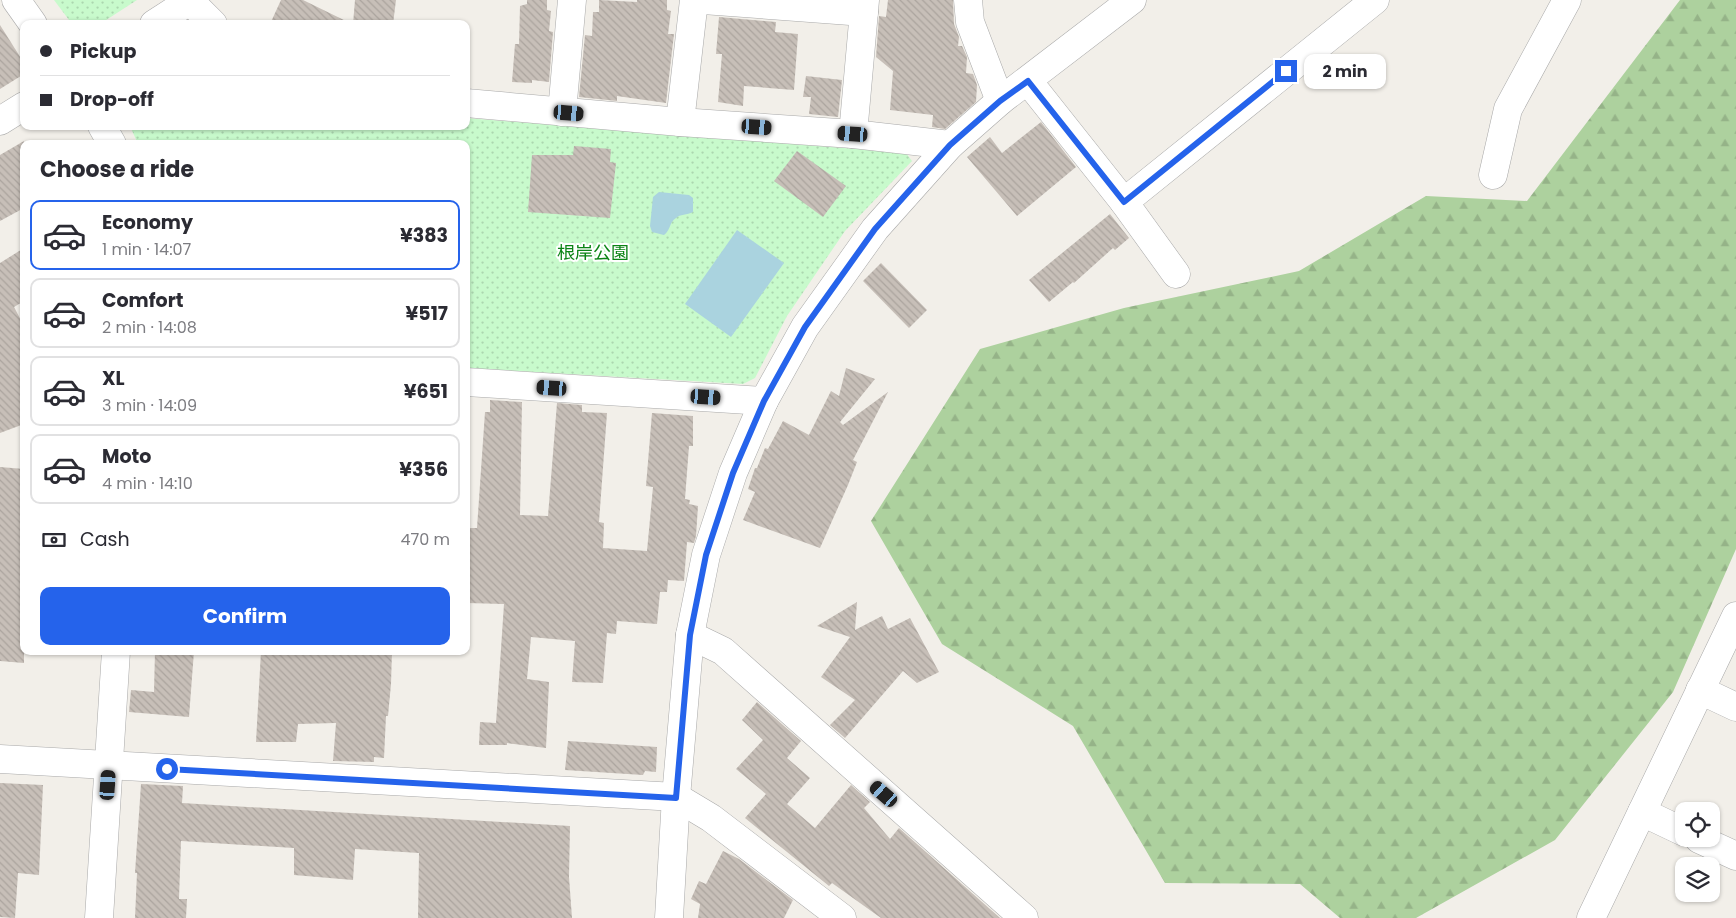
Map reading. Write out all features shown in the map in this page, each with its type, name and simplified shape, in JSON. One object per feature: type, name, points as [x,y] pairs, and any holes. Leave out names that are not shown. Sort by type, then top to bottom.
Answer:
[{"type":"street","points":[[16,0],[30,20]]},
{"type":"street","points":[[160,20],[190,0],[208,20]]},
{"type":"street","points":[[562,112],[572,0]]},
{"type":"street","points":[[680,122],[694,0]]},
{"type":"street","points":[[703,0],[865,6],[853,134]]},
{"type":"street","points":[[968,0],[970,22],[1000,101]]},
{"type":"street","points":[[669,918],[676,798],[690,635],[706,555],[733,473],[764,401],[805,327],[875,229],[950,145],[1000,101],[1132,0]]},
{"type":"street","points":[[1124,202],[1375,0]]},
{"type":"street","points":[[1493,175],[1508,109],[1567,0]]},
{"type":"street","points":[[1028,81],[1124,202],[1176,274]]},
{"type":"street","points":[[470,103],[680,122],[853,134],[950,145]]},
{"type":"street","points":[[0,120],[20,108]]},
{"type":"street","points":[[470,382],[764,401]]},
{"type":"street","points":[[1591,918],[1736,616]]},
{"type":"street","points":[[690,635],[723,652],[1024,918]]},
{"type":"street","points":[[99,918],[116,655]]},
{"type":"street","points":[[1700,690],[1736,707]]},
{"type":"street","points":[[0,759],[676,798],[711,818],[842,918]]},
{"type":"street","points":[[1642,812],[1675,828]]},
{"type":"street","points":[[1716,847],[1736,856]]},
{"type":"green space","points":[[54,0],[137,0],[106,20],[69,20]]},
{"type":"green space","points":[[1680,0],[1736,0],[1736,549],[1673,692],[1555,840],[1416,918],[1340,918],[1300,884],[1165,883],[1073,726],[942,644],[871,521],[980,349],[1124,308],[1299,271],[1426,196],[1527,201]]},
{"type":"green space","name":"根岸公園","points":[[470,118],[906,153],[912,161],[845,231],[787,316],[755,378],[743,384],[470,368],[470,140],[136,140],[132,130],[470,130]]},
{"type":"water","points":[[659,192],[689,195],[693,198],[693,212],[679,216],[664,235],[652,232],[650,226],[653,197]]},
{"type":"water","points":[[737,230],[784,263],[731,337],[685,304]]},
{"type":"building","points":[[281,0],[303,0],[344,20],[272,20]]},
{"type":"building","points":[[355,0],[396,0],[394,20],[353,20]]},
{"type":"building","points":[[527,0],[547,0],[547,10],[551,11],[549,31],[553,32],[549,82],[532,80],[532,83],[512,82],[515,44],[519,44],[520,6],[527,4]]},
{"type":"building","points":[[599,0],[637,2],[637,0],[667,0],[667,10],[671,11],[668,34],[674,34],[666,103],[617,96],[617,101],[579,97],[585,35],[592,36],[593,12],[599,12]]},
{"type":"building","points":[[888,0],[953,0],[954,24],[959,37],[958,46],[962,46],[967,57],[966,73],[973,74],[977,85],[976,102],[945,129],[932,127],[933,115],[890,110],[893,71],[876,57],[879,16],[886,17]]},
{"type":"building","points":[[719,17],[776,22],[775,32],[798,34],[794,90],[744,86],[743,106],[718,102],[722,54],[716,54]]},
{"type":"building","points":[[0,25],[20,57],[20,76],[0,89]]},
{"type":"building","points":[[806,76],[842,80],[838,117],[809,114],[811,97],[803,97]]},
{"type":"building","points":[[1041,122],[1076,167],[1017,216],[967,157],[990,137],[1002,153]]},
{"type":"building","points":[[20,143],[20,210],[0,221],[0,155]]},
{"type":"building","points":[[574,146],[611,149],[610,162],[616,163],[610,218],[528,212],[532,155],[573,155]]},
{"type":"building","points":[[797,151],[846,186],[823,217],[774,181]]},
{"type":"building","points":[[1110,214],[1129,238],[1115,250],[1113,248],[1074,283],[1049,302],[1029,280]]},
{"type":"building","points":[[20,250],[20,303],[14,307],[20,318],[20,426],[0,433],[0,263]]},
{"type":"building","points":[[881,263],[927,310],[909,328],[863,281]]},
{"type":"building","points":[[846,368],[875,379],[840,422],[843,425],[888,392],[853,460],[857,462],[820,548],[743,520],[755,492],[748,489],[755,468],[757,468],[765,448],[768,449],[783,421],[809,435],[831,391],[839,396]]},
{"type":"building","points":[[490,400],[522,402],[520,515],[548,516],[557,403],[582,405],[582,412],[607,413],[599,522],[604,523],[603,548],[647,551],[653,487],[646,486],[652,413],[693,416],[693,446],[689,446],[685,499],[690,500],[689,504],[698,506],[696,536],[694,543],[687,542],[684,581],[668,580],[667,592],[660,592],[657,624],[617,621],[616,634],[607,633],[603,683],[572,682],[575,641],[531,637],[527,679],[549,682],[546,748],[507,743],[507,745],[479,745],[480,722],[496,723],[504,604],[470,603],[470,528],[477,528],[485,412],[490,412]]},
{"type":"building","points":[[0,467],[20,469],[20,655],[24,655],[24,663],[0,661]]},
{"type":"building","points":[[857,602],[855,630],[882,616],[888,629],[910,618],[939,672],[917,683],[903,671],[845,738],[830,725],[855,700],[821,677],[850,637],[817,626]]},
{"type":"building","points":[[155,655],[194,655],[189,717],[129,712],[131,690],[154,692]]},
{"type":"building","points":[[261,655],[392,655],[384,758],[374,757],[374,762],[333,761],[336,723],[298,724],[296,742],[256,742]]},
{"type":"building","points":[[757,702],[801,741],[787,758],[810,778],[787,804],[815,828],[851,785],[870,802],[864,808],[890,839],[899,828],[1000,918],[881,918],[832,883],[829,886],[745,818],[766,794],[736,769],[763,740],[742,720]]},
{"type":"building","points":[[568,741],[657,747],[656,772],[645,771],[643,775],[565,770]]},
{"type":"building","points":[[0,783],[43,785],[39,875],[18,873],[15,918],[0,917]]},
{"type":"building","points":[[141,784],[183,786],[182,803],[570,826],[569,877],[572,918],[418,918],[419,853],[355,849],[353,880],[294,875],[294,848],[181,841],[179,899],[187,899],[186,918],[135,918],[137,873],[135,873]]},
{"type":"building","points":[[723,851],[739,859],[793,900],[784,918],[698,918],[700,904],[691,899],[699,881],[706,884]]},
{"type":"route","points":[[167,769],[676,798],[690,635],[706,555],[733,473],[764,401],[805,327],[875,229],[950,145],[1000,101],[1028,81],[1124,202],[1286,71]]}]
